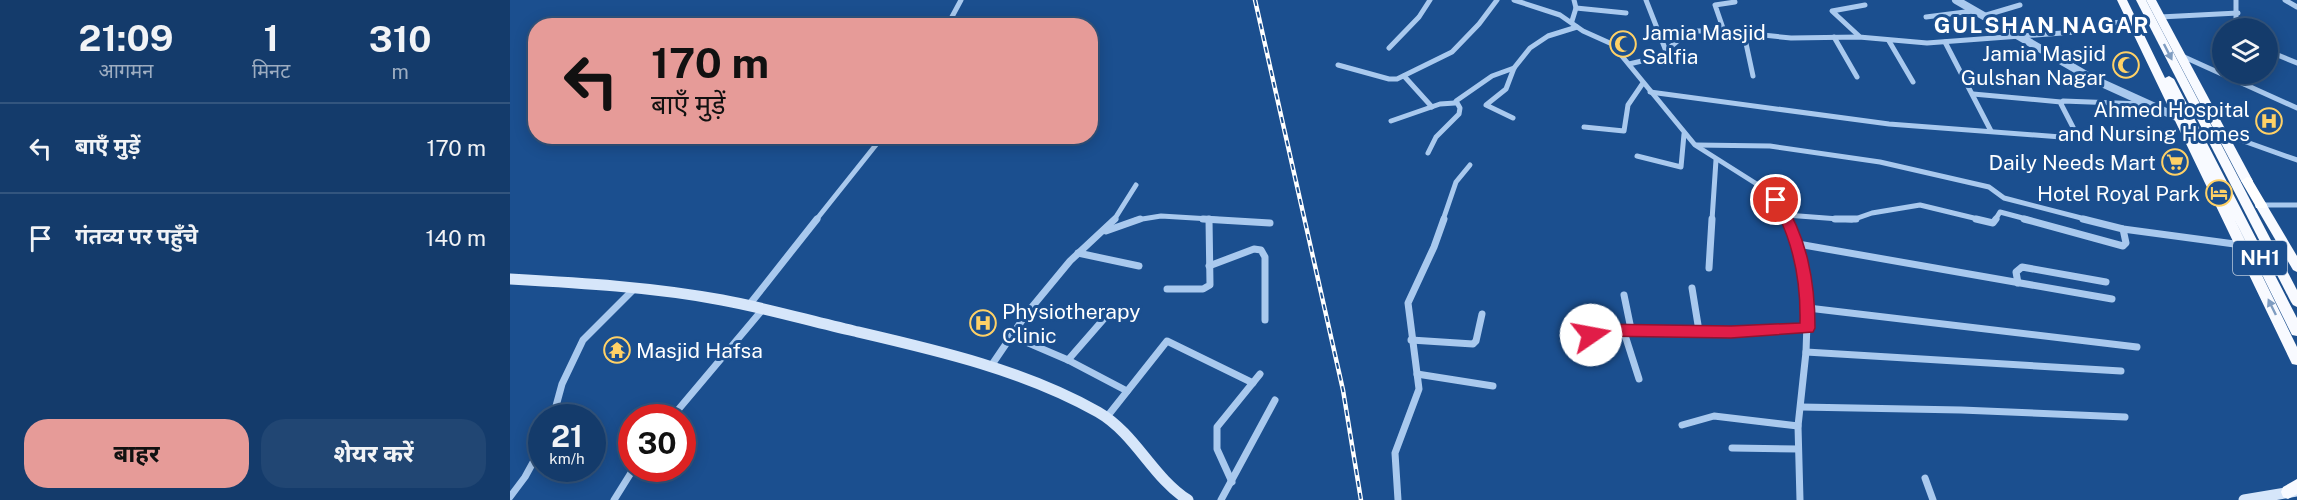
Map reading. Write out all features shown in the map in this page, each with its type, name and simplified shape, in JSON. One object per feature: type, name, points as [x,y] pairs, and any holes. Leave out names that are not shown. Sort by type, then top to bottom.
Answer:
[{"type":"highway","points":[[2122,0],[2136,21],[2214,169],[2220,191]]},
{"type":"highway","points":[[2130,0],[2136,21],[2179,118],[2248,246],[2297,360]]},
{"type":"highway","points":[[2140,0],[2223,159],[2261,206],[2297,267]]},
{"type":"highway","points":[[2151,0],[2224,134],[2242,184]]},
{"type":"highway","name":"NH1","points":[[2242,184],[2297,302]]},
{"type":"highway","name":"NH1","points":[[2248,246],[2297,331]]},
{"type":"main road","points":[[510,279],[636,287],[749,305],[929,348],[991,366],[1106,418],[1123,428],[1164,482],[1188,500]]},
{"type":"main road","points":[[2244,500],[2294,490]]},
{"type":"street","points":[[951,18],[961,0]]},
{"type":"street","points":[[1389,48],[1419,17],[1430,0]]},
{"type":"street","points":[[1338,64],[1389,80],[1404,76],[1452,52],[1479,24],[1497,0]]},
{"type":"street","points":[[1514,0],[1555,13],[1612,44],[1695,145],[1763,189],[1776,200],[1786,215],[1798,244],[1807,282],[1808,328],[1798,426],[1800,500]]},
{"type":"street","points":[[1572,21],[1576,8],[1574,0]]},
{"type":"street","points":[[1647,0],[1666,51]]},
{"type":"street","points":[[2236,0],[2237,18]]},
{"type":"street","points":[[1960,1],[1973,11],[2085,75],[2143,104],[2179,118]]},
{"type":"street","points":[[2287,1],[2297,2]]},
{"type":"street","points":[[2287,1],[2297,7]]},
{"type":"street","points":[[1724,31],[1715,5],[1735,2]]},
{"type":"street","points":[[1859,37],[1832,11],[1865,5]]},
{"type":"street","points":[[1983,16],[2020,5]]},
{"type":"street","points":[[1576,8],[1626,14]]},
{"type":"street","points":[[1926,17],[1973,11]]},
{"type":"street","points":[[2160,17],[2238,13]]},
{"type":"street","points":[[1629,64],[1656,59],[1691,32],[1724,31],[1791,38],[1859,37],[1888,41],[1945,42],[2076,32],[2103,24],[2136,21]]},
{"type":"street","points":[[1513,118],[1485,106],[1506,89],[1514,68],[1533,44],[1548,36],[1577,27]]},
{"type":"street","points":[[1744,34],[1753,76]]},
{"type":"street","points":[[1834,37],[1857,77]]},
{"type":"street","points":[[1888,41],[1913,82]]},
{"type":"street","points":[[1945,42],[1991,131]]},
{"type":"street","points":[[2278,55],[2297,63]]},
{"type":"street","points":[[2181,56],[2297,108]]},
{"type":"street","points":[[1391,121],[1455,102],[1492,76],[1514,68]]},
{"type":"street","points":[[1404,76],[1432,107]]},
{"type":"street","points":[[1584,128],[1624,131],[1628,105],[1643,83]]},
{"type":"street","points":[[1650,92],[1889,124],[2077,137],[2061,102]]},
{"type":"street","points":[[1973,94],[2061,102],[2143,104]]},
{"type":"street","points":[[1428,153],[1436,137],[1459,114],[1460,108],[1455,102]]},
{"type":"street","points":[[2196,107],[2210,108]]},
{"type":"street","points":[[1637,156],[1682,167],[1684,134]]},
{"type":"street","points":[[2224,134],[2297,160]]},
{"type":"street","points":[[749,305],[877,144]]},
{"type":"street","points":[[1695,145],[1748,144],[1874,159],[1989,187],[2004,198],[2123,229],[2248,246]]},
{"type":"street","points":[[1709,268],[1716,160]]},
{"type":"street","points":[[1398,500],[1395,453],[1419,389],[1408,303],[1434,247],[1456,182],[1470,165]]},
{"type":"street","points":[[991,366],[1027,313],[1078,253],[1112,223],[1136,186]]},
{"type":"street","points":[[2261,206],[2297,205]]},
{"type":"street","points":[[1786,215],[1852,220],[1872,213],[1920,206],[1993,223],[2000,212],[2123,246],[2126,243],[2123,229]]},
{"type":"street","points":[[1102,232],[1153,216],[1270,224]]},
{"type":"street","points":[[1167,289],[1206,288],[1210,283],[1209,219]]},
{"type":"street","points":[[1798,244],[2112,299]]},
{"type":"street","points":[[1209,266],[1254,249],[1261,250],[1265,256],[1265,320]]},
{"type":"street","points":[[1078,253],[1139,266]]},
{"type":"street","points":[[2018,283],[2016,272],[2022,267],[2106,282]]},
{"type":"street","points":[[557,404],[562,384],[583,340],[636,287]]},
{"type":"street","points":[[1692,288],[1699,332]]},
{"type":"street","points":[[1624,295],[1631,329]]},
{"type":"street","points":[[683,404],[763,308]]},
{"type":"street","points":[[1808,308],[2137,347]]},
{"type":"street","points":[[1068,360],[1109,313]]},
{"type":"street","points":[[1411,340],[1473,344],[1476,341],[1482,314]]},
{"type":"street","points":[[1589,363],[1591,332],[1596,330],[1699,332],[1808,328]]},
{"type":"street","points":[[1623,329],[1639,380]]},
{"type":"street","points":[[1012,336],[1068,360],[1127,391]]},
{"type":"street","points":[[1106,418],[1167,341],[1252,383]]},
{"type":"street","points":[[1806,352],[2121,371]]},
{"type":"street","points":[[1232,482],[1217,450],[1215,434],[1217,427],[1260,374]]},
{"type":"street","points":[[1417,374],[1493,386]]},
{"type":"street","points":[[1221,500],[1275,400]]},
{"type":"street","points":[[1801,407],[1961,410],[2125,417]]},
{"type":"street","points":[[1682,425],[1714,416],[1798,426]]},
{"type":"street","points":[[1732,448],[1798,449]]},
{"type":"street","points":[[510,497],[528,472]]},
{"type":"street","points":[[1925,478],[1933,500]]},
{"type":"street","points":[[614,500],[625,482]]},
{"type":"railway","points":[[1255,0],[1343,390],[1361,500]]},
{"type":"place","name":"Jamia Masjid Salfia","points":[[1623,44]]},
{"type":"place","name":"Jamia Masjid Gulshan Nagar","points":[[2126,65]]},
{"type":"place","name":"Ahmed Hospital and Nursing Homes","points":[[2269,121]]},
{"type":"place","name":"Daily Needs Mart","points":[[2175,162]]},
{"type":"place","name":"Hotel Royal Park","points":[[2219,193]]},
{"type":"place","name":"Physiotherapy Clinic","points":[[983,323]]},
{"type":"place","name":"Masjid Hafsa","points":[[617,350]]},
{"type":"district","name":"GULSHAN NAGAR","points":[[2042,25]]},
{"type":"route","points":[[1591,335],[1593,330],[1731,332],[1808,328],[1808,293],[1804,265],[1786,215],[1776,200]]}]
